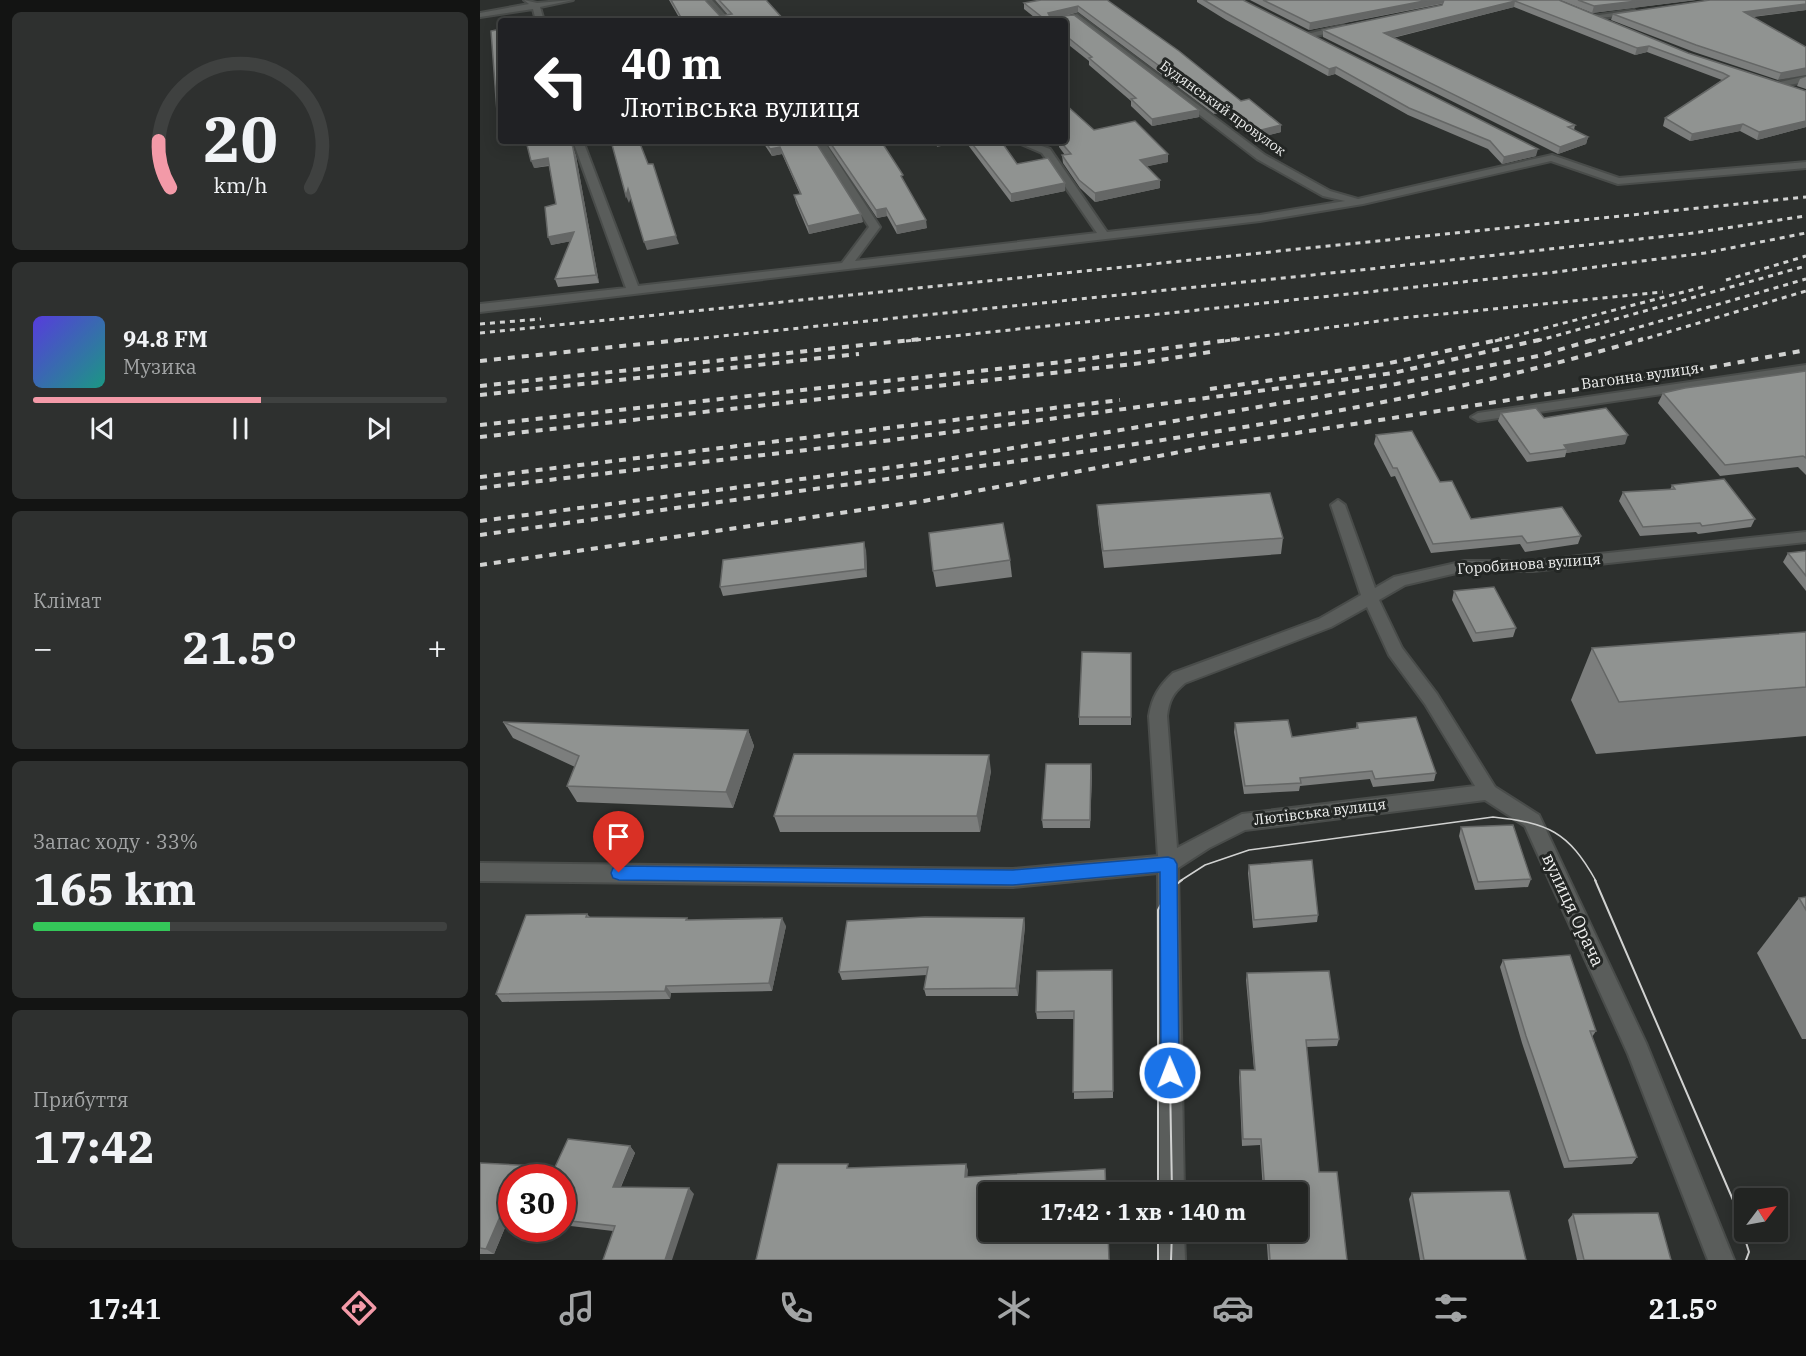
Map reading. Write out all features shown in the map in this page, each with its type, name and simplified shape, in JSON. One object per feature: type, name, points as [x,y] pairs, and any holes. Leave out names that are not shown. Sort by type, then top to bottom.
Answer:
[{"type":"street","points":[[480,15],[532,3],[569,0]]},
{"type":"street","points":[[708,0],[724,18]]},
{"type":"street","points":[[532,3],[539,18]]},
{"type":"street","points":[[1590,17],[1650,10]]},
{"type":"street","points":[[1580,13],[1612,26]]},
{"type":"street","name":"Будянський провулок","points":[[1068,18],[1077,16],[1261,157],[1327,194],[1363,201]]},
{"type":"street","points":[[1307,35],[1351,26]]},
{"type":"street","points":[[1297,30],[1317,40]]},
{"type":"street","points":[[1776,84],[1806,79]]},
{"type":"street","points":[[1765,81],[1796,91]]},
{"type":"street","points":[[579,144],[634,292]]},
{"type":"street","points":[[821,144],[875,227],[844,268]]},
{"type":"street","points":[[1027,144],[1046,151],[1104,236]]},
{"type":"street","points":[[1534,149],[1552,158],[1618,181],[1806,165]]},
{"type":"street","points":[[480,308],[844,268],[1260,218],[1363,201],[1552,158]]},
{"type":"street","name":"Вагонна вулиця","points":[[1478,417],[1806,369]]},
{"type":"street","name":"вулиця Орача","points":[[1338,505],[1370,597],[1395,651],[1431,699],[1488,792],[1532,821],[1638,1051],[1721,1260]]},
{"type":"street","name":"Горобинова вулиця","points":[[1172,1182],[1168,864],[1158,716],[1160,701],[1168,688],[1195,670],[1325,623],[1400,581],[1465,566],[1533,566],[1806,537]]},
{"type":"street","name":"Лютівська вулиця","points":[[480,872],[1013,878],[1168,864],[1202,842],[1242,822],[1488,792]]},
{"type":"street","points":[[1172,1242],[1172,1260]]},
{"type":"building","points":[[671,0],[705,0],[720,16],[732,14],[719,0],[766,0],[782,18],[681,18]]},
{"type":"building","points":[[1041,0],[1107,0],[1179,51],[1241,101],[1249,99],[1281,125],[1253,132],[1222,106],[1215,107],[1078,6],[1048,13],[1050,17],[1074,15],[1199,110],[1152,119],[1131,99],[1136,98],[1068,37],[1068,18],[1043,18],[1024,3]]},
{"type":"building","points":[[1204,0],[1243,0],[1538,149],[1504,157],[1490,141],[1409,108],[1336,67],[1329,69]]},
{"type":"building","points":[[1263,0],[1429,0],[1310,23]]},
{"type":"building","points":[[1444,0],[1559,0],[1688,53],[1806,91],[1806,121],[1759,132],[1743,124],[1692,134],[1665,118],[1729,76],[1649,46],[1637,48],[1515,1],[1384,33],[1575,125],[1568,127],[1588,137],[1560,147],[1323,30],[1442,5]]},
{"type":"building","points":[[1578,0],[1645,0],[1594,6]]},
{"type":"building","points":[[1710,0],[1806,0],[1806,4],[1744,12],[1806,47],[1806,68],[1781,73],[1613,14]]},
{"type":"building","points":[[498,30],[498,125],[491,31]]},
{"type":"building","points":[[1068,107],[1094,130],[1135,121],[1168,154],[1140,160],[1160,180],[1095,193],[1079,180],[1062,155],[1071,154],[1063,144],[1068,144]]},
{"type":"building","points":[[527,144],[572,144],[596,275],[555,279],[574,232],[548,237],[545,207],[556,204],[548,158],[531,161]]},
{"type":"building","points":[[612,144],[640,144],[648,164],[653,164],[676,236],[644,242],[628,189],[626,196]]},
{"type":"building","points":[[767,144],[817,144],[861,214],[808,226],[794,195],[801,194],[780,147],[770,149]]},
{"type":"building","points":[[831,144],[883,144],[903,175],[901,176],[926,220],[896,226],[886,208],[876,210]]},
{"type":"building","points":[[972,144],[1003,144],[1017,164],[1048,158],[1065,183],[1011,194]]},
{"type":"building","points":[[1806,371],[1806,458],[1803,456],[1725,465],[1663,393],[1685,388]]},
{"type":"building","points":[[1536,408],[1544,418],[1606,408],[1628,435],[1564,445],[1567,449],[1530,454],[1501,413]]},
{"type":"building","points":[[1412,431],[1440,482],[1452,481],[1471,519],[1562,507],[1581,536],[1527,543],[1522,536],[1433,544],[1397,468],[1393,468],[1376,435]]},
{"type":"building","points":[[1724,479],[1755,519],[1702,526],[1700,523],[1643,527],[1623,492],[1675,489],[1672,485]]},
{"type":"building","points":[[1270,493],[1283,538],[1103,551],[1097,505]]},
{"type":"building","points":[[1003,523],[1010,560],[933,571],[929,533]]},
{"type":"building","points":[[864,542],[865,569],[720,587],[723,560]]},
{"type":"building","points":[[1806,551],[1806,576],[1788,553]]},
{"type":"building","points":[[1494,587],[1516,628],[1476,633],[1454,591]]},
{"type":"building","points":[[1806,632],[1806,687],[1619,702],[1592,648]]},
{"type":"building","points":[[1082,652],[1131,653],[1131,717],[1079,717]]},
{"type":"building","points":[[1416,717],[1436,773],[1375,779],[1372,771],[1300,778],[1301,783],[1245,786],[1235,723],[1288,720],[1292,737],[1358,728],[1357,723]]},
{"type":"building","points":[[503,722],[748,730],[726,792],[567,786],[579,756]]},
{"type":"building","points":[[794,754],[989,755],[977,816],[774,816]]},
{"type":"building","points":[[1046,764],[1091,764],[1090,820],[1042,820]]},
{"type":"building","points":[[1513,825],[1531,879],[1478,882],[1461,827]]},
{"type":"building","points":[[1312,860],[1318,915],[1254,920],[1249,865]]},
{"type":"building","points":[[1806,897],[1806,910],[1799,898]]},
{"type":"building","points":[[587,914],[586,917],[687,918],[686,920],[782,918],[769,983],[666,986],[665,991],[496,994],[526,915]]},
{"type":"building","points":[[925,917],[1024,918],[1016,988],[924,989],[928,967],[839,972],[847,921]]},
{"type":"building","points":[[1570,955],[1596,1031],[1590,1031],[1637,1157],[1569,1161],[1526,1036],[1503,960]]},
{"type":"building","points":[[1112,970],[1113,1091],[1073,1092],[1074,1011],[1036,1012],[1037,971]]},
{"type":"building","points":[[1329,971],[1339,1039],[1306,1040],[1319,1172],[1337,1172],[1347,1260],[1270,1260],[1269,1242],[1308,1242],[1308,1182],[1264,1182],[1261,1139],[1243,1139],[1240,1070],[1255,1070],[1247,973]]},
{"type":"building","points":[[568,1139],[630,1146],[613,1187],[689,1188],[665,1260],[603,1260],[615,1226],[576,1222],[576,1164],[556,1164]]},
{"type":"building","points":[[480,1163],[499,1164],[498,1221],[486,1249],[480,1248]]},
{"type":"building","points":[[778,1164],[848,1164],[847,1168],[966,1164],[965,1177],[1105,1169],[1106,1182],[978,1182],[978,1242],[1108,1242],[1109,1260],[756,1260]]},
{"type":"building","points":[[1509,1191],[1526,1260],[1424,1260],[1412,1193]]},
{"type":"building","points":[[1658,1213],[1671,1260],[1584,1260],[1573,1214]]},
{"type":"tram line","points":[[1180,881],[1205,865],[1249,850],[1493,817],[1528,822],[1555,832],[1576,851],[1596,881]]},
{"type":"tram line","points":[[1158,1182],[1158,910],[1168,891],[1182,880]]},
{"type":"tram line","points":[[1595,880],[1733,1200],[1749,1252],[1746,1260]]},
{"type":"tram line","points":[[1164,995],[1169,1025],[1172,1182]]},
{"type":"tram line","points":[[1158,1242],[1158,1260]]},
{"type":"tram line","points":[[1171,1260],[1172,1242]]},
{"type":"railway","points":[[480,333],[1806,197]]},
{"type":"railway","points":[[674,341],[1370,269],[1694,233],[1806,216]]},
{"type":"railway","points":[[906,341],[1556,272],[1705,253],[1806,233]]},
{"type":"railway","points":[[1726,280],[1806,256]]},
{"type":"railway","points":[[1537,341],[1806,266]]},
{"type":"railway","points":[[1591,341],[1806,279]]},
{"type":"railway","points":[[1495,341],[1703,287]]},
{"type":"railway","points":[[1638,341],[1806,291]]},
{"type":"railway","points":[[1225,341],[1402,318],[1663,292]]},
{"type":"railway","points":[[480,324],[541,319]]},
{"type":"railway","points":[[480,361],[689,339]]},
{"type":"railway","points":[[480,386],[920,339]]},
{"type":"railway","points":[[480,425],[1062,362],[1237,339]]},
{"type":"railway","points":[[1210,389],[1385,364],[1502,339]]},
{"type":"railway","points":[[480,488],[892,440],[1393,373],[1543,339]]},
{"type":"railway","points":[[480,521],[917,464],[1396,384],[1538,356],[1596,339]]},
{"type":"railway","points":[[480,535],[1003,463],[1245,427],[1405,398],[1564,361],[1643,339]]},
{"type":"railway","points":[[480,565],[924,501],[1206,447],[1670,375],[1806,350]]},
{"type":"railway","points":[[480,437],[1142,363],[1210,352]]},
{"type":"railway","points":[[480,395],[859,354]]},
{"type":"railway","points":[[480,477],[1120,400]]},
{"type":"route","points":[[619,873],[1013,878],[1168,864],[1170,1073]]}]
